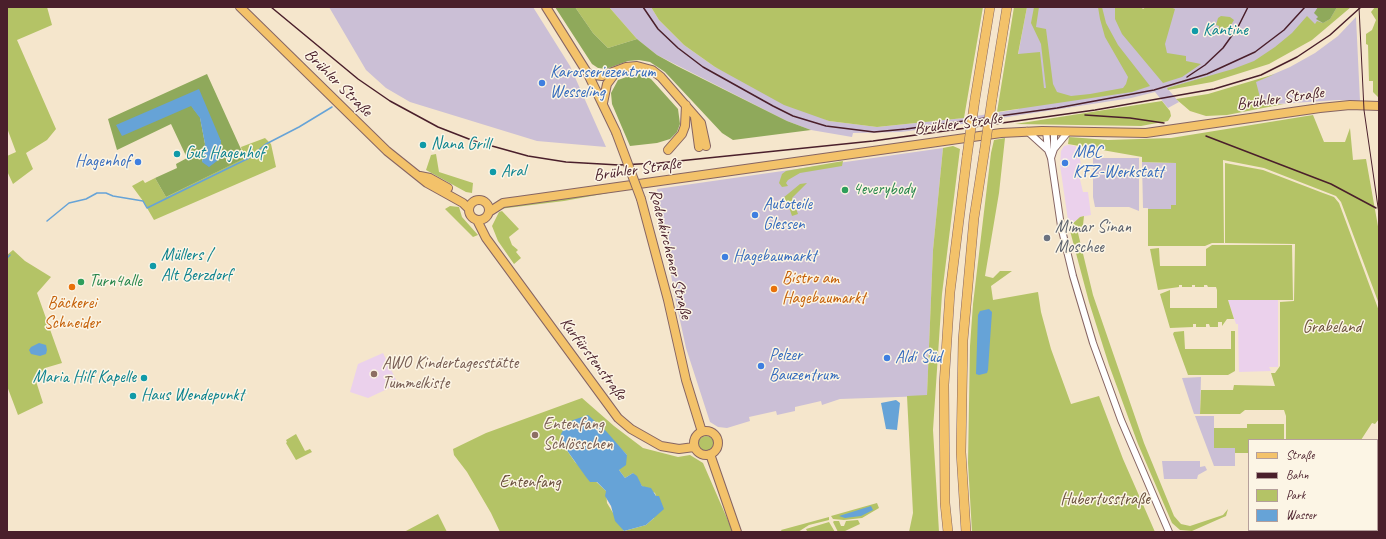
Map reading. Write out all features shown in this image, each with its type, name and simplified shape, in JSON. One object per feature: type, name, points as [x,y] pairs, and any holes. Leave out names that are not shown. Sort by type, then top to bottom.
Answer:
[{"type":"highway","points":[[948,532],[944,488],[944,386],[950,292],[975,99],[990,7]]},
{"type":"highway","points":[[966,532],[961,452],[963,340],[974,218],[1007,7]]},
{"type":"main road","name":"Brühler Straße","points":[[240,7],[378,142],[420,176],[430,178],[471,205]]},
{"type":"main road","name":"Rodenkirchener Straße","points":[[546,7],[588,74],[603,103],[616,132],[641,198],[668,300],[686,380],[702,432]]},
{"type":"main road","points":[[588,74],[602,76],[626,67],[637,66],[652,70],[661,77],[695,116],[703,146]]},
{"type":"main road","points":[[603,103],[607,84],[616,72]]},
{"type":"main road","points":[[668,150],[682,134],[686,126],[686,104]]},
{"type":"main road","name":"Brühler Straße","points":[[484,217],[503,204],[1001,132],[1050,131],[1146,133],[1320,108],[1350,105],[1379,106]]},
{"type":"main road","name":"Brühler Straße","points":[[485,202],[511,197],[542,198]]},
{"type":"main road","points":[[478,200],[485,202],[489,205],[484,217],[472,217],[471,205],[478,200]]},
{"type":"main road","name":"Kurfürstenstraße","points":[[484,217],[486,238],[618,418],[631,429],[661,446],[679,449],[694,447]]},
{"type":"main road","points":[[702,432],[712,433],[717,440],[716,450],[710,454],[699,453],[694,447],[695,437],[702,432]]},
{"type":"main road","points":[[710,454],[737,532]]},
{"type":"street","points":[[1027,131],[1051,150]]},
{"type":"street","points":[[1050,131],[1051,158],[1061,226],[1072,276],[1091,336],[1136,458],[1169,532]]},
{"type":"street","points":[[1051,150],[1068,132]]},
{"type":"shaded area","points":[[329,7],[533,7],[570,66],[606,147],[537,141],[410,102],[386,88],[366,70]]},
{"type":"shaded area","points":[[609,7],[651,7],[659,20],[684,45],[715,67],[829,121],[877,127],[964,118],[1019,109],[1018,55],[1027,7],[1128,7],[1136,20],[1168,7],[1343,7],[1311,39],[1268,62],[1167,88],[1179,102],[1168,108],[1155,92],[1131,98],[962,124],[901,132],[853,133],[852,137],[811,130],[787,121],[657,55],[637,39]]},
{"type":"shaded area","points":[[1356,17],[1360,101],[1339,100],[1262,105],[1255,82],[1290,67],[1315,53],[1338,36]]},
{"type":"shaded area","points":[[1064,146],[1076,146],[1077,158],[1080,158],[1081,166],[1077,167],[1083,192],[1088,192],[1091,215],[1080,217],[1069,227],[1060,165],[1061,151]]},
{"type":"shaded area","points":[[943,148],[933,250],[927,396],[840,399],[822,405],[821,401],[795,407],[795,411],[777,415],[776,411],[749,417],[750,421],[727,428],[718,427],[710,422],[686,348],[674,293],[657,189]]},
{"type":"shaded area","points":[[1093,158],[1139,158],[1139,211],[1129,207],[1095,207],[1093,197]]},
{"type":"shaded area","points":[[1142,162],[1176,163],[1176,205],[1172,209],[1143,208]]},
{"type":"shaded area","points":[[1228,300],[1278,300],[1278,367],[1269,367],[1271,371],[1239,372],[1238,324],[1236,324]]},
{"type":"shaded area","name":"AWO Kindertagesstätte Tummelkiste","points":[[383,353],[398,384],[368,398],[350,392],[358,364]]},
{"type":"shaded area","points":[[1201,377],[1200,414],[1194,414],[1182,378]]},
{"type":"shaded area","points":[[1195,416],[1214,416],[1214,448],[1235,448],[1235,466],[1214,466]]},
{"type":"shaded area","points":[[1162,461],[1200,461],[1200,467],[1205,466],[1207,470],[1198,475],[1197,479],[1164,479]]},
{"type":"green space","points":[[7,7],[47,7],[52,25],[17,40],[56,129],[47,140],[26,153],[33,169],[13,184],[7,171],[7,156],[16,152],[7,128]]},
{"type":"green space","points":[[555,7],[575,7],[593,33],[608,48],[637,39],[657,55],[677,66],[787,121],[811,130],[733,140],[722,133],[665,72],[650,62],[639,60],[628,61],[606,69],[598,68],[592,64]]},
{"type":"green space","points":[[575,7],[609,7],[637,39],[608,48],[593,33]]},
{"type":"green space","points":[[651,7],[983,7],[964,118],[877,127],[829,121],[784,105],[715,67],[684,45],[659,20]]},
{"type":"green space","points":[[1014,7],[1027,7],[1018,54],[1040,52],[1044,88],[1046,88],[1041,44],[1031,23],[1034,7],[1039,7],[1036,27],[1046,29],[1053,84],[1057,92],[1071,96],[1090,94],[1123,88],[1126,84],[1128,77],[1105,37],[1098,7],[1102,7],[1106,23],[1118,45],[1150,86],[1132,92],[997,112]]},
{"type":"green space","points":[[1115,7],[1141,7],[1143,9],[1146,7],[1170,7],[1175,9],[1165,44],[1167,53],[1186,56],[1186,61],[1201,64],[1182,77],[1163,83],[1122,34],[1115,19]]},
{"type":"green space","points":[[1318,7],[1337,7],[1330,19],[1323,23],[1316,19],[1318,17],[1314,13]]},
{"type":"green space","points":[[1337,7],[1351,7],[1312,40],[1269,64],[1212,82],[1168,90],[1167,88],[1233,69],[1254,61],[1292,33],[1307,16],[1315,24],[1317,21],[1323,23],[1330,19]]},
{"type":"green space","points":[[1375,7],[1379,7],[1379,98],[1373,92],[1373,81],[1369,81],[1368,45],[1366,44],[1366,34],[1372,30],[1376,20],[1371,12]]},
{"type":"green space","points":[[1221,16],[1230,17],[1234,20],[1226,34],[1218,33],[1219,26],[1216,25],[1218,18]]},
{"type":"green space","points":[[207,74],[245,158],[166,197],[155,178],[177,168],[176,164],[187,158],[171,124],[117,150],[108,119]],"holes":[[[191,106],[221,141],[202,162],[205,144],[200,117]]]},
{"type":"green space","points":[[635,74],[641,74],[651,79],[678,109],[680,124],[677,132],[670,139],[657,143],[630,146],[612,104],[611,93],[618,80]]},
{"type":"green space","points":[[1275,74],[1256,82],[1262,105],[1284,104],[1227,115],[1206,116],[1190,111],[1176,99],[1208,94]]},
{"type":"green space","points":[[1162,101],[1170,111],[1171,116],[1168,121],[1141,126],[1015,124]]},
{"type":"green space","points":[[1313,115],[1324,142],[1345,142],[1350,128],[1353,160],[1366,159],[1379,232],[1379,304],[1341,202],[1336,196],[1264,168],[1223,160],[1224,243],[1212,243],[1205,246],[1148,246],[1148,209],[1171,209],[1171,205],[1176,205],[1176,163],[1142,162],[1142,157],[1068,144],[1069,137],[1108,140],[1171,138]]},
{"type":"green space","points":[[265,138],[271,144],[276,167],[154,220],[132,186],[143,180],[145,183],[155,178],[166,197],[244,158],[241,147]]},
{"type":"green space","name":"Hubertusstraße","points":[[1005,138],[999,193],[985,276],[993,278],[1000,271],[1012,271],[991,286],[993,300],[1038,292],[1041,312],[1051,349],[1071,404],[1099,396],[1123,459],[1155,532],[972,532],[968,463],[970,346],[973,304],[991,153],[994,140]]},
{"type":"green space","points":[[953,146],[960,149],[942,294],[933,430],[939,532],[909,532],[913,513],[907,396],[927,395],[933,250],[943,148]]},
{"type":"green space","points":[[436,154],[439,172],[473,183],[472,193],[466,192],[426,170],[431,155]]},
{"type":"green space","points":[[843,161],[842,166],[800,173],[788,180],[786,183],[788,186],[782,187],[779,183],[782,174],[786,171]]},
{"type":"green space","name":"Grabeland","points":[[1225,163],[1263,170],[1334,197],[1339,203],[1379,311],[1379,419],[1375,424],[1372,423],[1362,439],[1286,439],[1286,416],[1284,410],[1245,410],[1240,414],[1200,414],[1201,390],[1233,390],[1234,385],[1275,386],[1271,373],[1275,373],[1280,366],[1280,302],[1294,301],[1295,244],[1225,243]]},
{"type":"green space","points":[[807,183],[792,198],[798,214],[792,216],[787,201],[783,202],[783,198],[800,184]]},
{"type":"green space","points":[[630,189],[564,201],[499,209],[501,206],[514,204]]},
{"type":"green space","points":[[450,206],[459,207],[462,217],[478,235],[473,237],[445,209]]},
{"type":"green space","points":[[502,211],[519,229],[509,237],[512,245],[518,250],[516,252],[521,258],[514,264],[498,241],[492,226],[499,212]]},
{"type":"green space","points":[[1084,216],[1083,225],[1078,233],[1093,295],[1144,443],[1174,516],[1181,524],[1190,526],[1223,515],[1228,509],[1226,516],[1192,531],[1180,530],[1172,523],[1138,444],[1109,365],[1089,302],[1069,227],[1080,217]]},
{"type":"green space","points":[[1212,245],[1292,245],[1293,300],[1228,300],[1234,319],[1227,319],[1222,326],[1222,322],[1218,322],[1218,327],[1210,327],[1209,324],[1206,324],[1206,327],[1196,327],[1196,324],[1193,324],[1193,327],[1170,328],[1160,294],[1170,290],[1170,308],[1217,308],[1217,290],[1216,287],[1208,287],[1207,285],[1204,285],[1204,287],[1195,287],[1195,285],[1192,285],[1192,287],[1182,287],[1182,285],[1179,285],[1179,287],[1158,290],[1150,249],[1159,248],[1160,266],[1206,266],[1206,249]]},
{"type":"green space","points":[[13,250],[25,261],[51,277],[37,293],[62,363],[45,368],[47,374],[35,378],[43,403],[18,415],[7,386],[7,255]]},
{"type":"green space","points":[[1184,331],[1185,349],[1231,349],[1231,331],[1235,331],[1235,371],[1228,375],[1188,375],[1173,334],[1174,332]]},
{"type":"green space","name":"Entenfang","points":[[582,398],[614,426],[643,448],[678,457],[690,455],[703,463],[733,532],[500,532],[491,513],[467,472],[454,455],[453,449],[486,433]],"holes":[[[612,439],[627,455],[619,470],[625,478],[633,473],[642,486],[655,493],[656,496],[654,518],[646,525],[624,531],[607,503],[606,491],[575,462],[561,442]]]},
{"type":"green space","points":[[1247,424],[1284,424],[1284,439],[1248,439],[1248,453],[1235,453],[1235,448],[1214,448],[1214,428],[1247,428]]},
{"type":"green space","points":[[296,434],[305,451],[310,449],[312,452],[296,460],[286,443],[286,440]]},
{"type":"green space","points":[[706,436],[712,438],[714,444],[712,450],[706,452],[700,450],[698,444],[700,438]]},
{"type":"green space","points":[[877,503],[879,508],[862,518],[844,520],[833,519],[831,516]]},
{"type":"green space","points":[[438,514],[447,532],[404,532]]},
{"type":"green space","points":[[829,517],[829,520],[809,525],[798,532],[782,532],[781,530]]},
{"type":"green space","points":[[858,520],[860,524],[843,532],[838,532],[833,522],[839,521],[841,526],[844,526],[846,521]]},
{"type":"green space","points":[[829,522],[835,532],[805,532],[807,531],[806,529]]},
{"type":"water","points":[[199,89],[221,141],[221,158],[209,167],[202,162],[205,144],[200,118],[191,106],[122,136],[116,125]]},
{"type":"water","points":[[989,309],[992,312],[988,370],[987,373],[979,375],[976,374],[978,315],[980,311]]},
{"type":"water","points":[[39,343],[46,345],[46,354],[40,356],[31,354],[29,350],[31,347]]},
{"type":"water","points":[[896,400],[900,403],[897,430],[886,429],[881,403]]},
{"type":"water","points":[[588,415],[606,431],[627,455],[626,465],[619,470],[625,478],[633,473],[637,476],[642,486],[651,488],[656,496],[659,496],[664,509],[646,525],[624,531],[615,521],[611,506],[605,496],[606,491],[597,482],[590,482],[561,442],[561,434],[565,427],[573,420]]},
{"type":"water","points":[[871,506],[873,510],[861,516],[845,518],[839,516]]},
{"type":"waterway","points":[[47,221],[69,203],[86,199],[97,193],[106,193],[113,196],[143,201],[147,208],[249,158],[266,144],[299,127],[332,107]]},
{"type":"waterway","points":[[7,258],[10,255]]},
{"type":"tram line","points":[[1359,7],[1364,110],[1379,214]]},
{"type":"railway","points":[[271,7],[358,79],[390,101],[438,127],[474,141],[528,156],[566,162],[619,165],[659,163],[873,141],[1095,110],[1214,89],[1261,75],[1297,57],[1330,35],[1361,7]]},
{"type":"railway","points":[[643,7],[658,29],[678,48],[703,67],[773,106],[793,116],[826,126],[874,132],[1057,108],[1154,90],[1207,74],[1255,52],[1284,30],[1305,7]]},
{"type":"railway","points":[[1187,77],[1205,65],[1223,48],[1238,27],[1248,7]]},
{"type":"railway","points":[[1085,115],[1130,118],[1164,123]]},
{"type":"railway","points":[[1379,124],[1379,151]]},
{"type":"railway","points":[[1206,136],[1331,184],[1376,208]]},
{"type":"place","name":"Kantine","points":[[1195,31]]},
{"type":"place","name":"Karosseriezentrum Wesseling","points":[[542,83]]},
{"type":"place","name":"Nana Grill","points":[[423,145]]},
{"type":"place","name":"Gut Hagenhof","points":[[177,154]]},
{"type":"place","name":"Hagenhof","points":[[138,162]]},
{"type":"place","name":"MBC KFZ-Werkstatt","points":[[1065,163]]},
{"type":"place","name":"Aral","points":[[493,172]]},
{"type":"place","name":"4everybody","points":[[845,190]]},
{"type":"place","name":"Autoteile Glessen","points":[[755,215]]},
{"type":"place","name":"Mimar Sinan Moschee","points":[[1047,238]]},
{"type":"place","name":"Hagebaumarkt","points":[[725,257]]},
{"type":"place","name":"Müllers / Alt Berzdorf","points":[[153,266]]},
{"type":"place","name":"Turn4alle","points":[[81,282]]},
{"type":"place","name":"Bäckerei Schneider","points":[[72,287]]},
{"type":"place","name":"Bistro am Hagebaumarkt","points":[[774,289]]},
{"type":"place","name":"Aldi Süd","points":[[887,358]]},
{"type":"place","name":"Pelzer Bauzentrum","points":[[761,366]]},
{"type":"place","name":"AWO Kindertagesstätte Tummelkiste","points":[[374,374]]},
{"type":"place","name":"Maria Hilf Kapelle","points":[[144,378]]},
{"type":"place","name":"Haus Wendepunkt","points":[[133,396]]},
{"type":"place","name":"Entenfang Schlösschen","points":[[535,435]]}]
